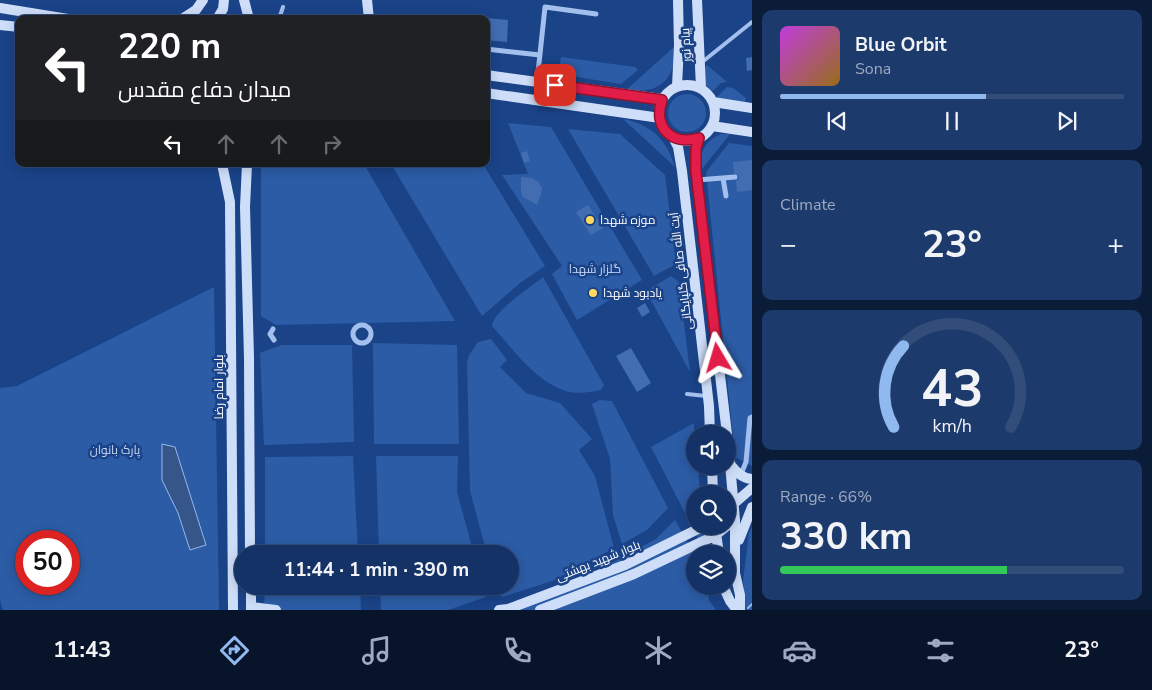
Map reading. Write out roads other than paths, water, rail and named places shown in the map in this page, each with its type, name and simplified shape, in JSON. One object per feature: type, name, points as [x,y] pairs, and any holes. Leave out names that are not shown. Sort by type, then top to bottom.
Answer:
[{"type":"main road","points":[[188,15],[196,10],[203,0]]},
{"type":"main road","points":[[219,15],[225,0],[232,3],[238,3],[242,0],[248,15]]},
{"type":"main road","points":[[367,0],[369,15]]},
{"type":"main road","name":"پیام نور","points":[[677,86],[679,46],[678,0]]},
{"type":"main road","name":"پیام نور","points":[[697,0],[701,88]]},
{"type":"main road","points":[[0,8],[43,15]]},
{"type":"main road","points":[[0,25],[15,27]]},
{"type":"main road","points":[[490,77],[662,100]]},
{"type":"main road","points":[[693,85],[701,88],[713,102],[715,118],[712,126],[699,138],[690,141],[673,137],[662,126],[659,109],[662,100],[666,94],[677,86],[693,85]]},
{"type":"main road","points":[[490,94],[660,118]]},
{"type":"main road","points":[[713,102],[752,108]]},
{"type":"main road","points":[[712,126],[752,132]]},
{"type":"main road","name":"آیت الله صافی گلپایگانی","points":[[673,137],[678,147],[682,171],[708,396],[710,425]]},
{"type":"main road","points":[[699,138],[696,148],[697,180],[726,425]]},
{"type":"main road","name":"بلوار امام رضا","points":[[223,167],[230,202],[233,610]]},
{"type":"main road","points":[[247,167],[245,207],[249,358],[250,545]]},
{"type":"main road","points":[[708,396],[722,395]]},
{"type":"main road","points":[[736,472],[752,479]]},
{"type":"main road","points":[[736,502],[752,488]]},
{"type":"main road","points":[[736,548],[752,507]]},
{"type":"main road","name":"بلوار شهید بهشتی","points":[[736,519],[752,507]]},
{"type":"main road","name":"بلوار شهید بهشتی","points":[[499,610],[508,609],[625,565],[686,534]]},
{"type":"main road","name":"بلوار شهید بهشتی","points":[[694,545],[709,535]]},
{"type":"main road","name":"بلوار شهید بهشتی","points":[[540,610],[634,574],[686,549]]},
{"type":"main road","points":[[736,578],[740,596],[739,610]]},
{"type":"main road","points":[[251,595],[251,608],[276,610]]},
{"type":"main road","points":[[728,595],[730,601],[739,610]]},
{"type":"street","points":[[537,83],[537,66],[545,7],[596,14]]},
{"type":"street","points":[[490,49],[540,55]]},
{"type":"street","points":[[697,180],[735,177]]},
{"type":"street","points":[[723,178],[726,196]]},
{"type":"street","points":[[273,328],[270,334],[274,340]]},
{"type":"street","points":[[741,475],[746,462],[750,418],[752,417]]},
{"type":"lane","points":[[280,15],[283,7]]},
{"type":"lane","points":[[699,64],[752,22]]},
{"type":"lane","points":[[687,394],[708,396]]},
{"type":"waterway","points":[[748,608],[752,604]]},
{"type":"place","name":"موزه شهدا","points":[[590,220]]},
{"type":"place","name":"یادبود شهدا","points":[[593,293]]},
{"type":"park label","name":"گلزار شهدا","points":[[595,269]]},
{"type":"park label","name":"پارک بانوان","points":[[115,450]]}]
